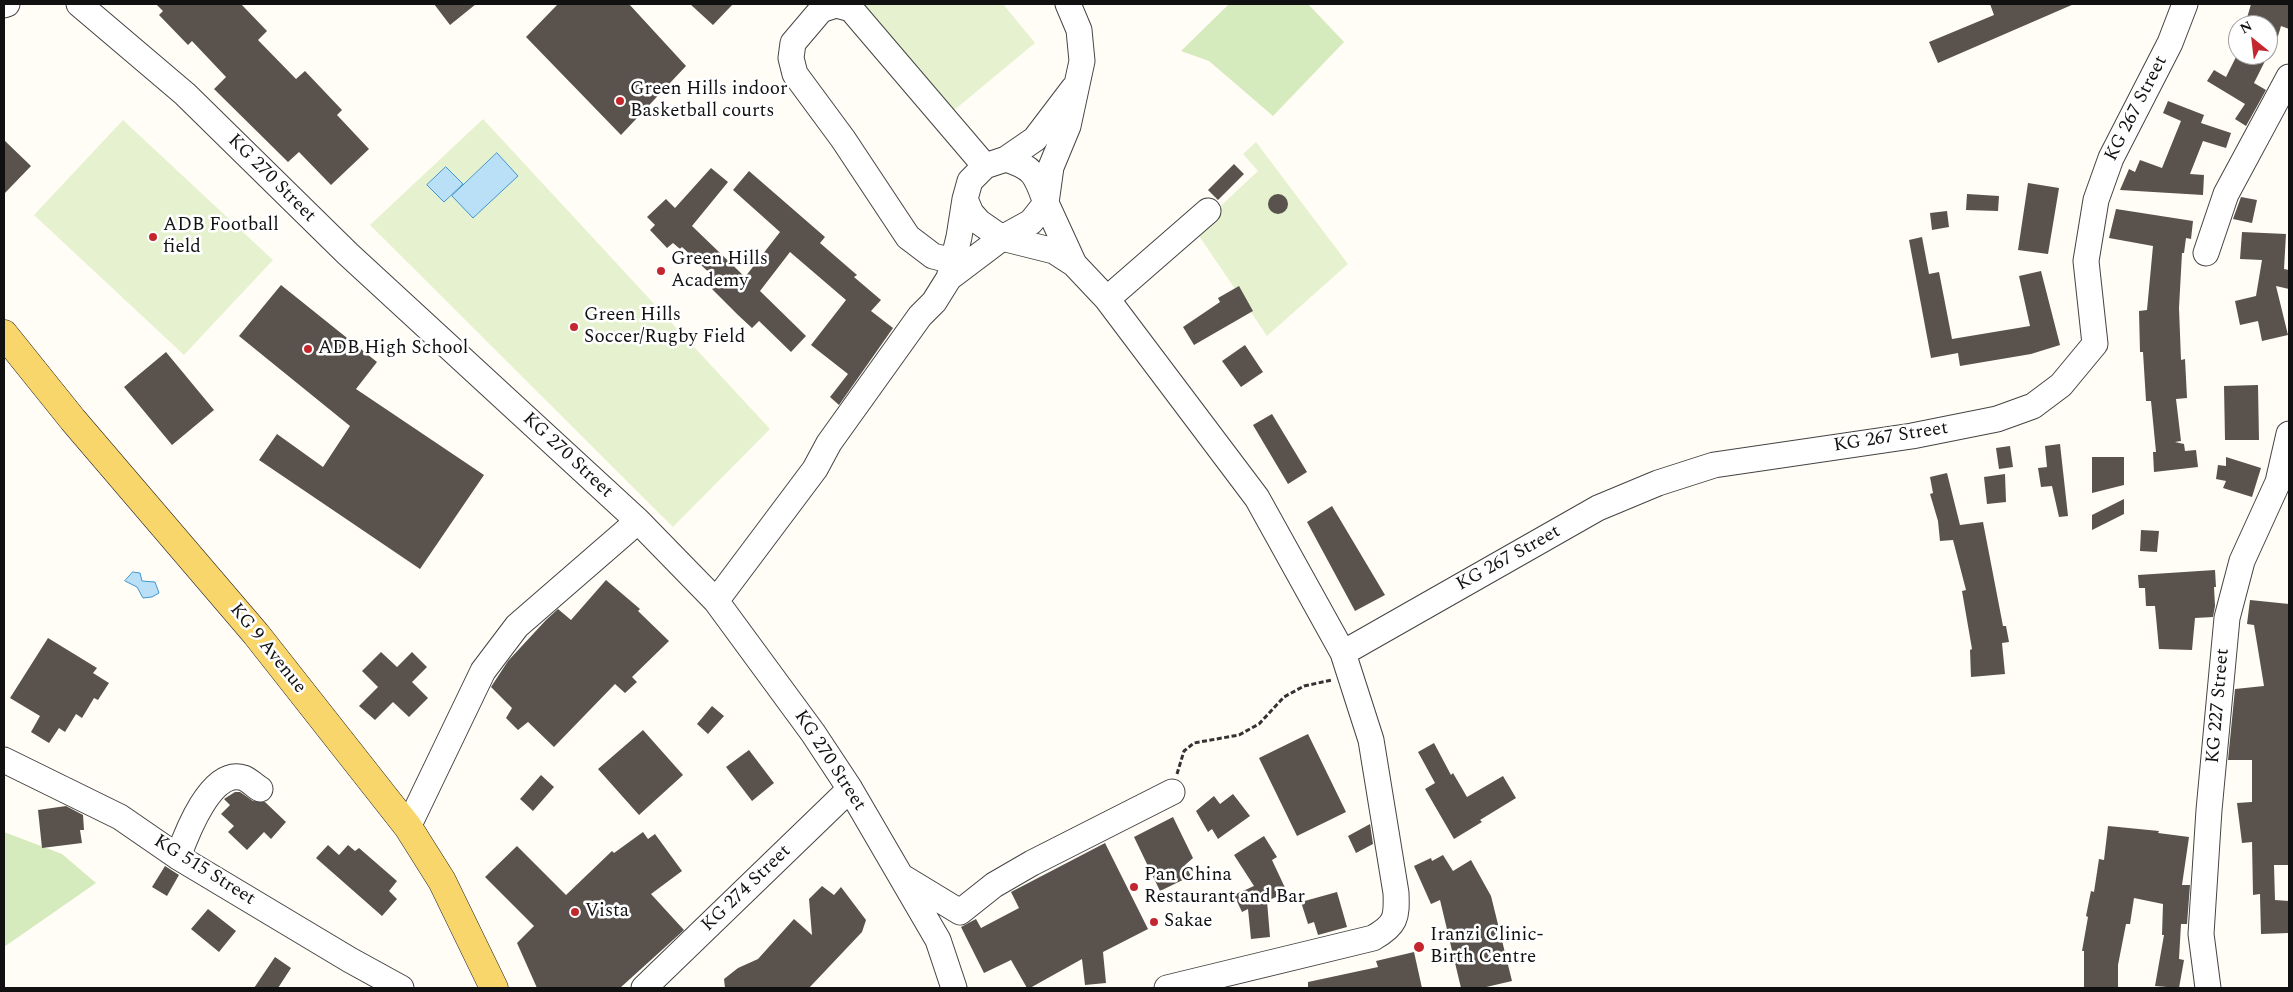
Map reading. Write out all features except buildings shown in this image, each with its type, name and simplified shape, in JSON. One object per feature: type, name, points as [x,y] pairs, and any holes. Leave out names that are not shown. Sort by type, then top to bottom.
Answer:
[{"type":"main road","name":"KG 9 Avenue","points":[[4,334],[73,420],[256,634],[408,827],[442,881],[494,988]]},
{"type":"street","name":"KG 270 Street","points":[[79,4],[186,94],[348,254],[638,521],[716,601],[812,733],[850,789],[938,940],[954,988]]},
{"type":"street","points":[[951,270],[1031,222],[1046,203],[1051,167],[1068,126],[1082,62],[1079,30],[1068,4]]},
{"type":"street","name":"KG 267 Street","points":[[1343,653],[1598,508],[1658,483],[1714,465],[1912,436],[1997,419],[2033,406],[2061,385],[2095,344],[2086,261],[2096,200],[2110,158],[2170,43],[2185,4]]},
{"type":"street","points":[[951,270],[908,237],[848,147],[795,74],[791,58],[793,43],[820,10],[836,5],[851,9],[996,163],[1025,165],[1038,180],[1046,203],[1074,264]]},
{"type":"street","points":[[2206,253],[2226,194],[2289,76]]},
{"type":"street","points":[[716,601],[815,469],[828,443],[920,316],[934,302],[951,270],[970,181],[1035,139],[1076,85]]},
{"type":"street","points":[[965,199],[971,213],[979,222],[1002,238],[1054,252],[1074,264],[1107,299],[1257,498],[1343,653],[1371,740],[1396,893],[1396,915],[1388,929],[1374,938],[1167,988]]},
{"type":"street","points":[[1107,299],[1208,211]]},
{"type":"street","name":"KG 227 Street","points":[[2208,988],[2201,934],[2210,800],[2227,618],[2242,561],[2278,482],[2289,434]]},
{"type":"street","points":[[408,827],[483,671],[496,652],[517,626],[638,521]]},
{"type":"street","name":"KG 515 Street","points":[[4,760],[120,817],[178,857],[350,960],[401,988]]},
{"type":"street","points":[[178,857],[190,824],[210,793],[227,780],[242,778],[260,789]]},
{"type":"street","name":"KG 274 Street","points":[[650,986],[850,789]]},
{"type":"street","points":[[900,875],[960,912],[994,885],[1032,863],[1172,792]]},
{"type":"path","points":[[1172,792],[1184,751],[1194,742],[1239,735],[1259,724],[1284,697],[1304,686],[1350,676]]},
{"type":"green space","points":[[855,4],[1003,4],[1035,43],[947,116]]},
{"type":"green space","points":[[1229,4],[1308,4],[1344,42],[1273,116],[1209,61],[1181,51]]},
{"type":"green space","name":"Green Hills Soccer/Rugby Field","points":[[483,119],[770,429],[673,527],[370,225]]},
{"type":"green space","name":"ADB Football field","points":[[123,120],[273,260],[184,355],[34,215]]},
{"type":"green space","points":[[1256,142],[1348,264],[1267,336],[1195,230],[1258,171],[1243,154]]},
{"type":"green space","points":[[4,832],[62,854],[96,883],[4,947]]},
{"type":"water","points":[[497,153],[518,176],[473,218],[452,196]]},
{"type":"water","points":[[446,167],[463,184],[444,202],[427,185]]},
{"type":"water","points":[[133,572],[140,573],[142,581],[155,582],[159,593],[152,597],[143,598],[137,587],[125,581]]},
{"type":"place","name":"Green Hills indoor Basketball courts","points":[[620,101]]},
{"type":"place","name":"ADB Football field","points":[[153,237]]},
{"type":"place","name":"Green Hills Academy","points":[[661,271]]},
{"type":"place","name":"Green Hills Soccer/Rugby Field","points":[[574,327]]},
{"type":"place","name":"ADB High School","points":[[308,349]]},
{"type":"place","name":"Pan China Restaurant and Bar","points":[[1134,887]]},
{"type":"place","name":"Vista","points":[[575,912]]},
{"type":"place","name":"Sakae","points":[[1154,922]]},
{"type":"place","name":"Iranzi Clinic- Birth Centre","points":[[1419,947]]}]
